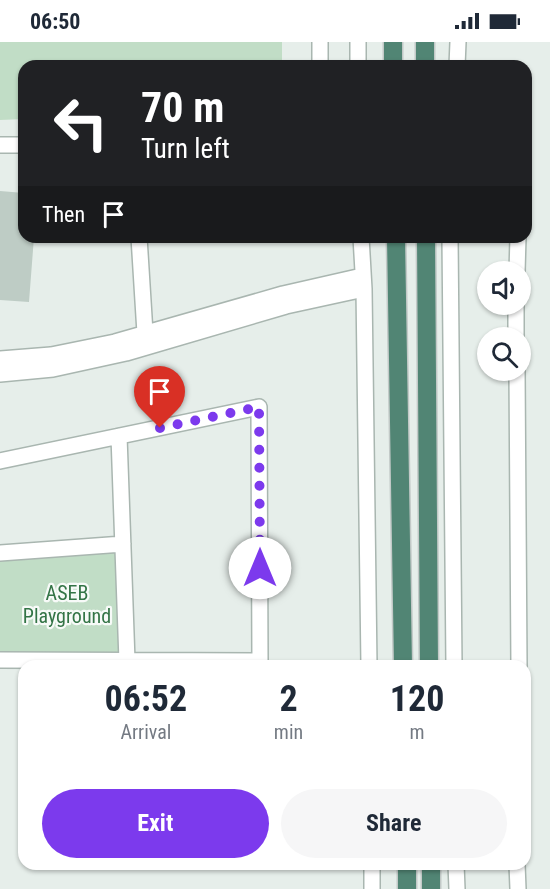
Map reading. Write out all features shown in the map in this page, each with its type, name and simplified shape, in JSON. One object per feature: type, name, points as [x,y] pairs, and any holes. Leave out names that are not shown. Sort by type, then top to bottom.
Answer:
[{"type":"highway","points":[[393,42],[393,60]]},
{"type":"highway","points":[[425,42],[425,60]]},
{"type":"highway","points":[[396,243],[403,660]]},
{"type":"highway","points":[[426,243],[429,660]]},
{"type":"highway","points":[[407,870],[407,889]]},
{"type":"highway","points":[[431,870],[431,889]]},
{"type":"street","points":[[320,42],[320,60]]},
{"type":"street","points":[[358,42],[358,60]]},
{"type":"street","points":[[457,60],[458,42]]},
{"type":"street","points":[[0,145],[18,145]]},
{"type":"street","points":[[139,243],[145,333]]},
{"type":"street","points":[[361,243],[369,660]]},
{"type":"street","points":[[450,243],[454,660]]},
{"type":"street","points":[[517,261],[518,243]]},
{"type":"street","points":[[0,359],[51,355],[145,333],[283,294],[363,282]]},
{"type":"street","points":[[0,374],[53,369],[126,353],[363,282]]},
{"type":"street","points":[[517,381],[519,660]]},
{"type":"street","points":[[0,461],[259,407],[260,660]]},
{"type":"street","points":[[119,436],[127,660]]},
{"type":"street","points":[[0,553],[123,544]]},
{"type":"street","points":[[0,660],[18,660]]},
{"type":"street","points":[[372,870],[372,889]]},
{"type":"street","points":[[456,870],[457,889]]},
{"type":"street","points":[[518,870],[518,889]]},
{"type":"green space","points":[[0,42],[282,42],[282,60],[18,60],[18,119],[0,120]]},
{"type":"green space","name":"ASEB Playground","points":[[117,549],[122,656],[0,655],[0,557]]},
{"type":"building","points":[[0,191],[18,192],[18,243],[34,243],[29,302],[0,300]]},
{"type":"route","points":[[160,428],[259,407],[260,568]]}]
